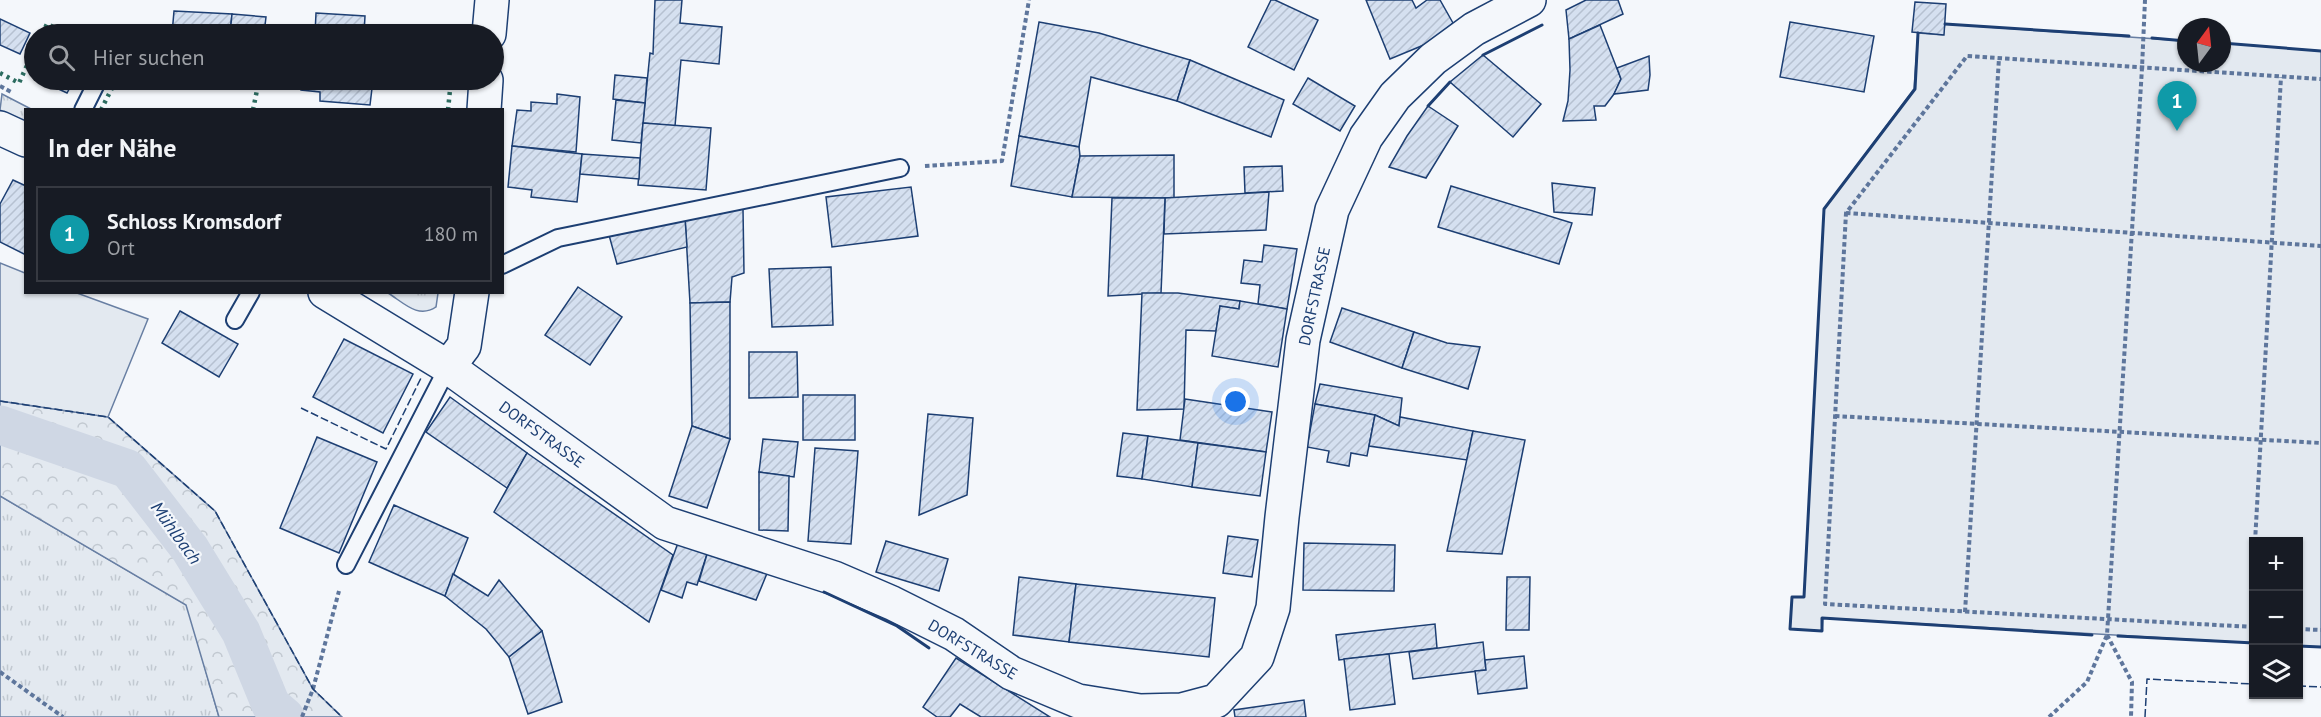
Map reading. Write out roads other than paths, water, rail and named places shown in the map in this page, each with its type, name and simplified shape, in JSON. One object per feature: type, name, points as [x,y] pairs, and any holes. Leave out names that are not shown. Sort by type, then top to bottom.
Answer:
[{"type":"street","points":[[490,24],[492,0]]},
{"type":"street","name":"DORFSTRASSE","points":[[328,294],[448,367],[665,523],[834,578],[892,603],[954,634],[1011,673],[1078,701],[1140,711],[1182,710],[1216,701],[1257,657],[1273,608],[1303,340],[1332,210],[1366,137],[1395,96],[1432,60],[1474,29],[1529,0]]},
{"type":"street","points":[[484,108],[485,90]]},
{"type":"street","points":[[0,128],[24,139]]},
{"type":"street","points":[[448,367],[464,346],[472,294]]},
{"type":"lane","points":[[84,108],[93,90]]},
{"type":"lane","points":[[504,264],[558,238],[900,168]]},
{"type":"lane","points":[[235,320],[250,294]]},
{"type":"lane","points":[[346,565],[448,367]]},
{"type":"waterway","name":"Mühlbach","points":[[0,425],[128,469],[190,549],[241,632],[271,705],[285,717]]},
{"type":"place","name":"Schloss Kromsdorf","points":[[2177,131]]}]
